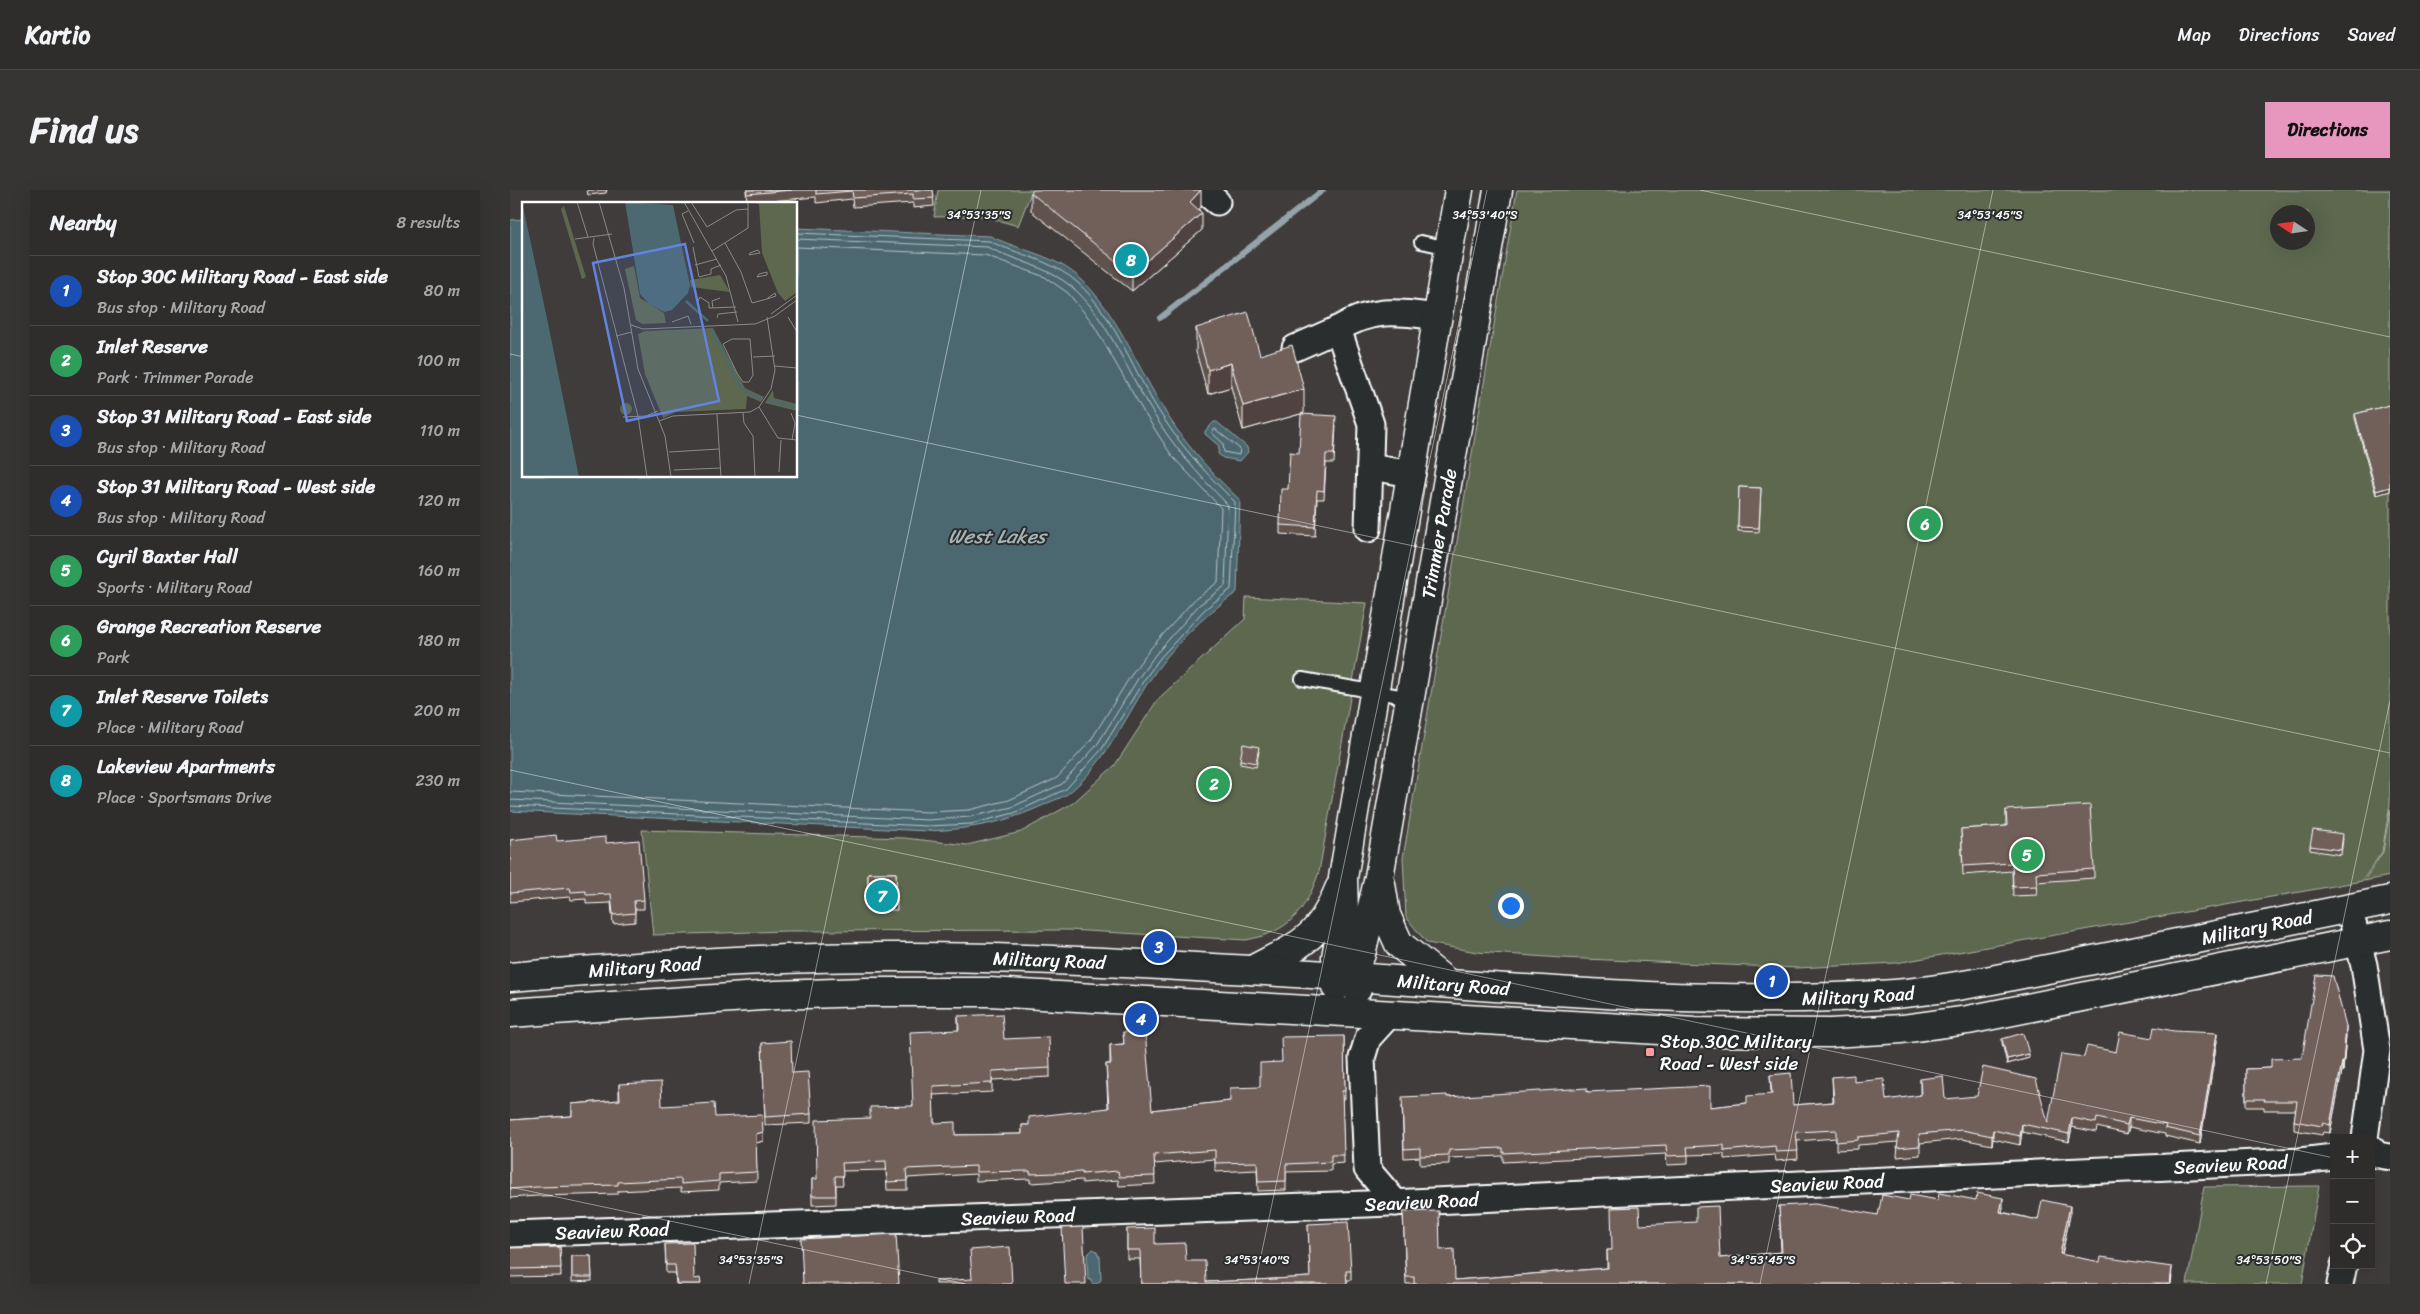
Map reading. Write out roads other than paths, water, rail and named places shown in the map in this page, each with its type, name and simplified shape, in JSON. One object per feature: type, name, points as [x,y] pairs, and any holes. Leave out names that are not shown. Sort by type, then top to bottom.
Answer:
[{"type":"main road","name":"Trimmer Parade","points":[[1424,1016],[1390,1000],[1375,998],[1358,991],[1346,977],[1336,956],[1344,913],[1343,878],[1459,190]]},
{"type":"main road","name":"Trimmer Parade","points":[[1292,1008],[1337,986],[1346,977],[1360,954],[1380,877],[1498,190]]},
{"type":"main road","name":"Trimmer Parade","points":[[1380,877],[1386,914],[1399,944],[1446,982]]},
{"type":"main road","name":"Trimmer Parade","points":[[1252,970],[1314,934],[1329,913],[1343,878]]},
{"type":"main road","name":"Military Road","points":[[510,977],[671,964],[889,956],[984,957],[1252,970],[1629,994],[1761,999],[1900,993],[1995,979],[2390,900]]},
{"type":"main road","name":"Military Road","points":[[510,1013],[663,1001],[866,992],[989,992],[1292,1008],[1388,1016],[1424,1016],[1704,1032],[1830,1033],[1902,1029],[1968,1020],[2390,935]]},
{"type":"street","points":[[1295,348],[1338,329],[1354,319],[1382,312],[1438,317]]},
{"type":"street","points":[[1338,329],[1371,424],[1368,529]]},
{"type":"street","name":"Trimmer Parade","points":[[1370,467],[1412,474]]},
{"type":"street","points":[[2349,908],[2359,942],[2377,1050],[2366,1134]]},
{"type":"street","points":[[1388,1016],[1368,1038],[1362,1058],[1367,1169],[1396,1203]]},
{"type":"street","points":[[2375,1152],[2390,1157]]},
{"type":"street","name":"Seaview Road","points":[[510,1234],[1396,1203],[2290,1162],[2330,1158]]},
{"type":"street","points":[[2340,1284],[2343,1269]]},
{"type":"lane","points":[[1421,242],[1449,248]]},
{"type":"lane","points":[[1302,679],[1411,698]]},
{"type":"water","name":"West Lakes","points":[[522,219],[522,478],[798,478],[798,228],[990,236],[1050,259],[1082,280],[1115,322],[1167,415],[1185,441],[1206,466],[1240,500],[1237,592],[1199,623],[1166,658],[1147,684],[1103,755],[1082,781],[1064,796],[1016,816],[974,827],[928,831],[510,811],[510,220]]},
{"type":"water","points":[[1214,422],[1217,422],[1247,447],[1248,452],[1240,461],[1223,458],[1218,454],[1219,446],[1205,434],[1205,431]]},
{"type":"water","points":[[1093,1249],[1100,1256],[1101,1280],[1097,1284],[1092,1284],[1091,1280],[1088,1279],[1087,1255]]},
{"type":"waterway","points":[[1160,318],[1323,190]]},
{"type":"place","name":"Lakeview Apartments","points":[[1131,260]]},
{"type":"place","name":"Grange Recreation Reserve","points":[[1925,524]]},
{"type":"place","name":"Inlet Reserve","points":[[1214,784]]},
{"type":"place","name":"Cyril Baxter Hall","points":[[2027,855]]},
{"type":"place","name":"Inlet Reserve Toilets","points":[[882,896]]},
{"type":"place","name":"Stop 31 Military Road - East side","points":[[1159,947]]},
{"type":"place","name":"Stop 30C Military Road - East side","points":[[1772,981]]},
{"type":"place","name":"Stop 31 Military Road - West side","points":[[1141,1019]]},
{"type":"place","name":"Stop 30C Military Road - West side","points":[[1650,1052]]}]
